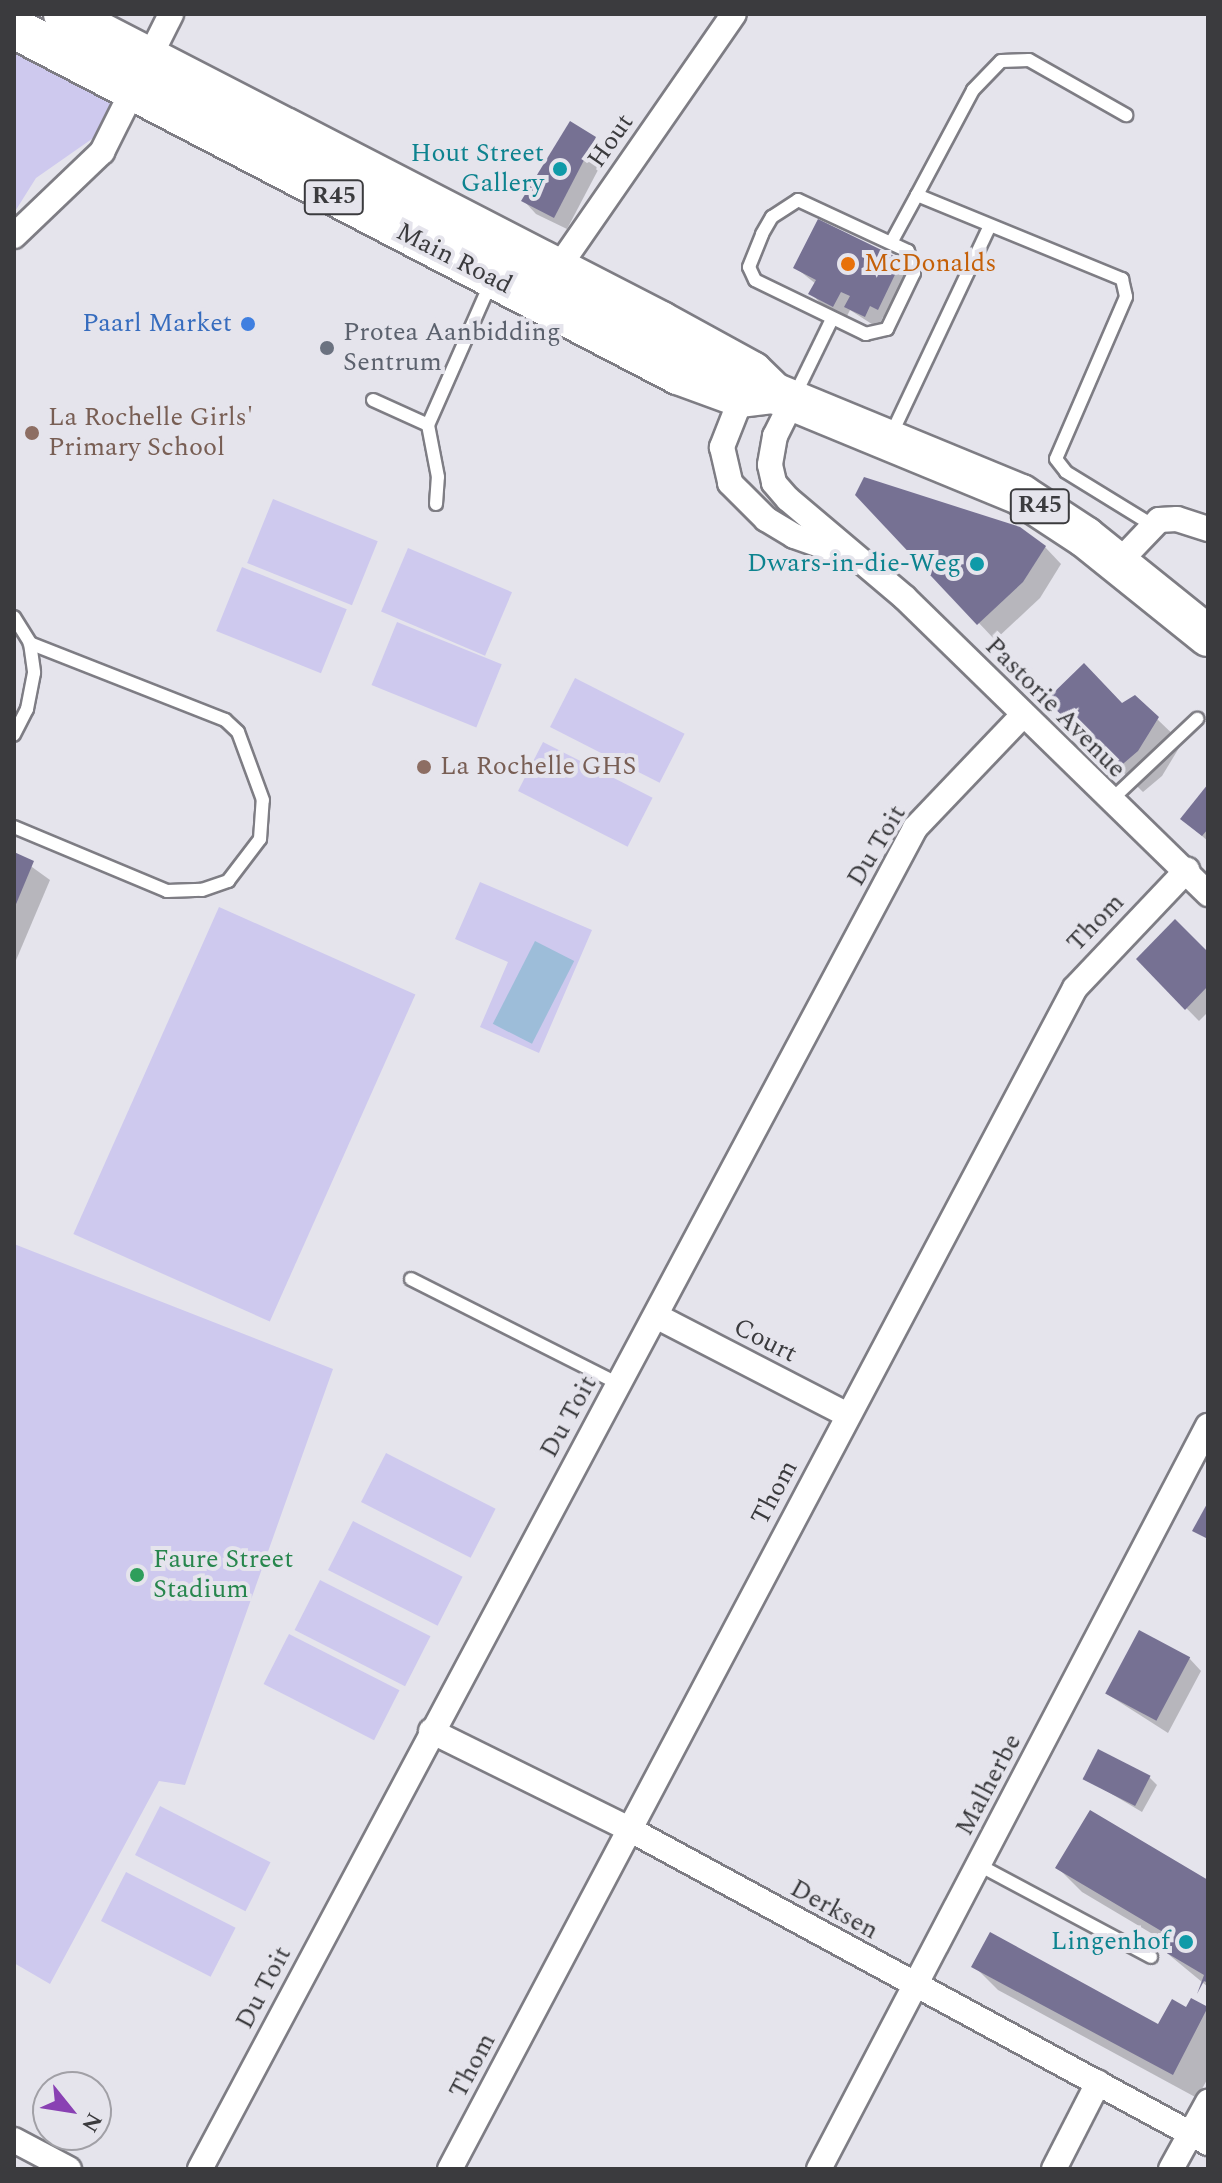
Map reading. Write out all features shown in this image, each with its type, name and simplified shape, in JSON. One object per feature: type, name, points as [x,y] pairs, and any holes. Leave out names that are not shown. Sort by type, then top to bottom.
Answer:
[{"type":"main road","name":"Main Road","points":[[64,14],[139,73],[492,279],[547,286]]},
{"type":"main road","name":"Main Road","points":[[14,28],[139,73],[547,286],[678,374],[765,390],[889,438],[1021,495],[1117,564],[1208,636]]},
{"type":"street","points":[[14,236],[102,152],[171,14]]},
{"type":"street","name":"Hout","points":[[547,286],[723,18]]},
{"type":"street","name":"Pastorie Avenue","points":[[765,390],[722,447],[730,483],[766,519],[794,536],[864,560]]},
{"type":"street","name":"Pastorie Avenue","points":[[765,390],[774,483],[864,560],[1110,801],[1187,870],[1208,894]]},
{"type":"street","points":[[1117,564],[1152,525],[1177,519],[1208,529]]},
{"type":"street","name":"Du Toit","points":[[200,2169],[915,828],[1022,716]]},
{"type":"street","name":"Thom","points":[[450,2169],[1075,988],[1187,870]]},
{"type":"street","name":"Court","points":[[656,1316],[848,1415]]},
{"type":"street","name":"Malherbe","points":[[819,2169],[1208,1426]]},
{"type":"street","name":"Derksen","points":[[431,1731],[629,1829],[1199,2139]]},
{"type":"street","points":[[1054,2169],[1098,2083]]},
{"type":"street","points":[[1171,2169],[1199,2139],[1208,2102]]},
{"type":"street","points":[[14,2140],[40,2162],[69,2169]]},
{"type":"lane","points":[[892,241],[973,90],[1001,61],[1029,60],[1126,115]]},
{"type":"lane","points":[[917,195],[989,228],[1126,283],[1126,297],[1056,459],[1066,472],[1152,525]]},
{"type":"lane","points":[[807,202],[892,241],[908,251],[914,273],[887,329],[866,334],[765,288],[751,274],[752,255],[772,217],[784,206],[807,202]]},
{"type":"lane","points":[[889,438],[989,228]]},
{"type":"lane","points":[[436,504],[438,477],[428,425],[492,279]]},
{"type":"lane","points":[[765,390],[832,319]]},
{"type":"lane","points":[[373,400],[428,425]]},
{"type":"lane","points":[[14,617],[30,643],[34,673],[27,709],[14,735]]},
{"type":"lane","points":[[14,827],[167,891],[202,890],[228,881],[260,839],[263,800],[250,753],[225,720],[30,643]]},
{"type":"lane","points":[[14,703],[27,709]]},
{"type":"lane","points":[[1110,801],[1197,719]]},
{"type":"lane","points":[[411,1279],[619,1384]]},
{"type":"lane","points":[[979,1865],[1151,1957]]},
{"type":"shaded area","points":[[14,35],[127,89],[109,127],[36,178],[14,213]]},
{"type":"shaded area","points":[[273,499],[378,541],[352,605],[247,563]]},
{"type":"shaded area","points":[[408,548],[512,592],[485,656],[381,612]]},
{"type":"shaded area","points":[[242,567],[347,609],[321,673],[216,631]]},
{"type":"shaded area","points":[[397,622],[502,664],[476,727],[372,685]]},
{"type":"shaded area","points":[[575,678],[685,734],[660,783],[550,727]]},
{"type":"shaded area","points":[[543,742],[653,798],[628,847],[518,791]]},
{"type":"shaded area","points":[[480,882],[592,930],[539,1053],[480,1027],[508,962],[455,939]]},
{"type":"shaded area","points":[[219,907],[415,994],[270,1321],[73,1234]]},
{"type":"shaded area","name":"Faure Street Stadium","points":[[14,1244],[333,1369],[185,1785],[159,1781],[50,1984],[14,1963]]},
{"type":"shaded area","points":[[386,1453],[496,1509],[471,1558],[361,1502]]},
{"type":"shaded area","points":[[353,1521],[463,1577],[438,1626],[328,1570]]},
{"type":"shaded area","points":[[320,1580],[430,1636],[405,1686],[295,1630]]},
{"type":"shaded area","points":[[289,1634],[399,1690],[374,1740],[264,1684]]},
{"type":"shaded area","points":[[160,1806],[270,1862],[246,1911],[135,1855]]},
{"type":"shaded area","points":[[126,1872],[236,1928],[211,1977],[101,1921]]},
{"type":"water","points":[[535,941],[574,961],[532,1044],[493,1024]]},
{"type":"building","name":"Hout Street Gallery","points":[[570,121],[596,137],[554,218],[521,201]]},
{"type":"building","name":"McDonalds","points":[[818,219],[902,260],[878,310],[870,306],[865,317],[844,307],[850,296],[841,292],[833,307],[808,294],[816,280],[793,268]]},
{"type":"building","name":"Dwars-in-die-Weg","points":[[864,477],[1020,527],[1046,546],[1023,582],[977,625],[855,495]]},
{"type":"building","points":[[1084,663],[1122,703],[1135,695],[1159,717],[1138,751],[1117,769],[1046,700]]},
{"type":"building","points":[[1208,784],[1208,829],[1202,836],[1180,819]]},
{"type":"building","points":[[14,852],[34,861],[14,909]]},
{"type":"building","points":[[1175,919],[1208,952],[1208,986],[1185,1010],[1136,959]]},
{"type":"building","points":[[1208,1502],[1208,1539],[1192,1531]]},
{"type":"building","points":[[1139,1630],[1190,1657],[1156,1721],[1105,1694]]},
{"type":"building","points":[[1098,1749],[1151,1776],[1135,1806],[1083,1779]]},
{"type":"building","points":[[1090,1810],[1208,1880],[1208,1983],[1204,1981],[1197,1994],[1204,1975],[1160,1949],[1168,1935],[1055,1868]]},
{"type":"building","points":[[990,1932],[1158,2024],[1172,1999],[1186,2007],[1191,1998],[1208,2007],[1173,2075],[971,1967]]},
{"type":"place","name":"Hout Street Gallery","points":[[560,169]]},
{"type":"place","name":"McDonalds","points":[[848,264]]},
{"type":"place","name":"Paarl Market","points":[[248,324]]},
{"type":"place","name":"Protea Aanbidding Sentrum","points":[[327,348]]},
{"type":"place","name":"La Rochelle Girls' Primary School","points":[[32,433]]},
{"type":"place","name":"Dwars-in-die-Weg","points":[[977,564]]},
{"type":"place","name":"La Rochelle GHS","points":[[424,767]]},
{"type":"place","name":"Faure Street Stadium","points":[[137,1575]]},
{"type":"place","name":"Lingenhof","points":[[1186,1942]]}]
